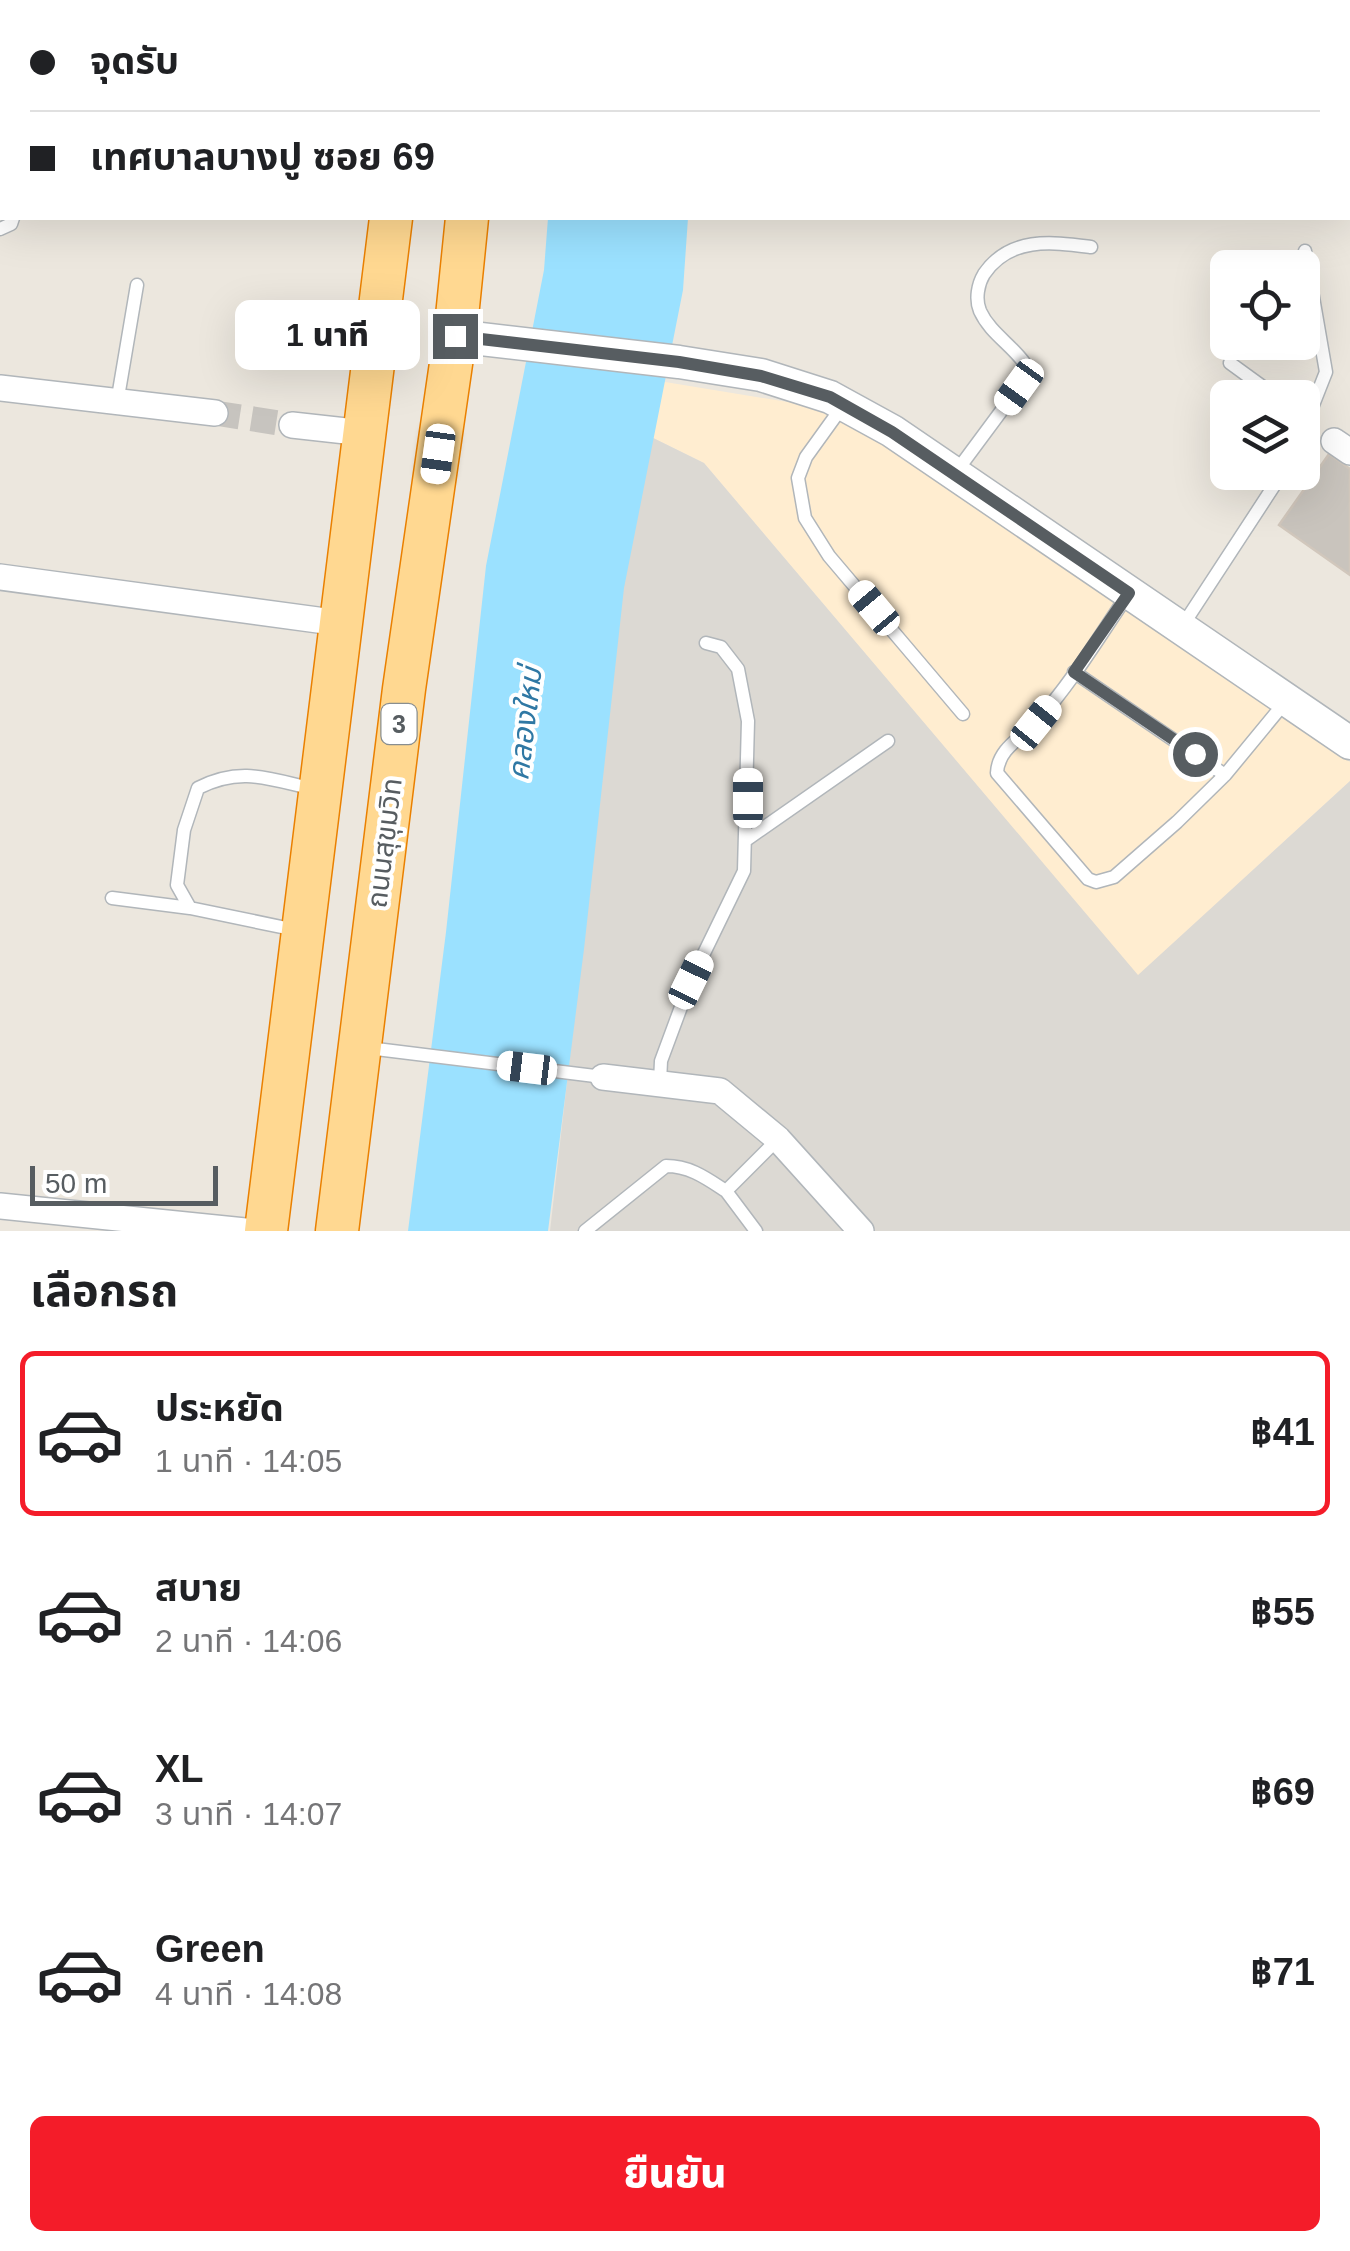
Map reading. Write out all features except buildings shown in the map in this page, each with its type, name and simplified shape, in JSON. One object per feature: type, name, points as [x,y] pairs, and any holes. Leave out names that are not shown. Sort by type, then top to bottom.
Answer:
[{"type":"highway","points":[[266,1231],[391,220]]},
{"type":"highway","name":"ถนนสุขุมวิท","points":[[337,1231],[404,689],[471,338],[467,220]]},
{"type":"street","points":[[471,338],[679,362],[761,376],[830,397],[892,432],[1350,743]]},
{"type":"street","points":[[0,388],[215,414]]},
{"type":"street","points":[[292,424],[364,433]]},
{"type":"street","points":[[0,578],[340,623]]},
{"type":"street","points":[[603,1077],[720,1091],[778,1140],[860,1231]]},
{"type":"street","points":[[0,1206],[245,1231]]},
{"type":"lane","points":[[955,474],[1019,387],[1025,364],[990,328],[978,307],[978,283],[1006,252],[1031,243],[1091,247]]},
{"type":"lane","points":[[117,403],[137,285]]},
{"type":"lane","points":[[1320,338],[1326,372],[1320,387]]},
{"type":"lane","points":[[1230,363],[1253,380]]},
{"type":"lane","points":[[844,405],[806,457],[798,478],[806,518],[830,556],[963,714]]},
{"type":"lane","points":[[1181,628],[1271,490]]},
{"type":"lane","points":[[1129,593],[1036,723],[1000,759],[997,774],[1088,878],[1096,882],[1114,877],[1225,775],[1288,699]]},
{"type":"lane","points":[[660,1082],[662,1061],[691,980],[744,871],[748,721],[738,669],[721,648],[706,643]]},
{"type":"lane","points":[[1074,672],[1225,775]]},
{"type":"lane","points":[[746,840],[888,741]]},
{"type":"lane","points":[[190,908],[176,885],[184,830],[198,788],[221,776],[251,775],[321,790]]},
{"type":"lane","points":[[112,898],[190,908],[302,932]]},
{"type":"lane","points":[[358,1047],[603,1077]]},
{"type":"lane","points":[[726,1191],[778,1140]]},
{"type":"lane","points":[[585,1231],[666,1166],[697,1172],[726,1191],[756,1231]]},
{"type":"shaded area","points":[[647,379],[812,406],[889,445],[1350,762],[1350,781],[1138,976],[704,463],[641,432]]},
{"type":"shaded area","points":[[641,432],[704,463],[1138,975],[1350,781],[1350,1231],[550,1231]]},
{"type":"water","name":"คลองใหม่","points":[[548,220],[688,220],[683,290],[624,588],[548,1231],[408,1231],[486,566],[544,270]]},
{"type":"tunnel","points":[[215,413],[292,425]]},
{"type":"route","points":[[455,336],[679,362],[761,376],[830,397],[892,432],[1129,593],[1074,672],[1195,754]]}]
